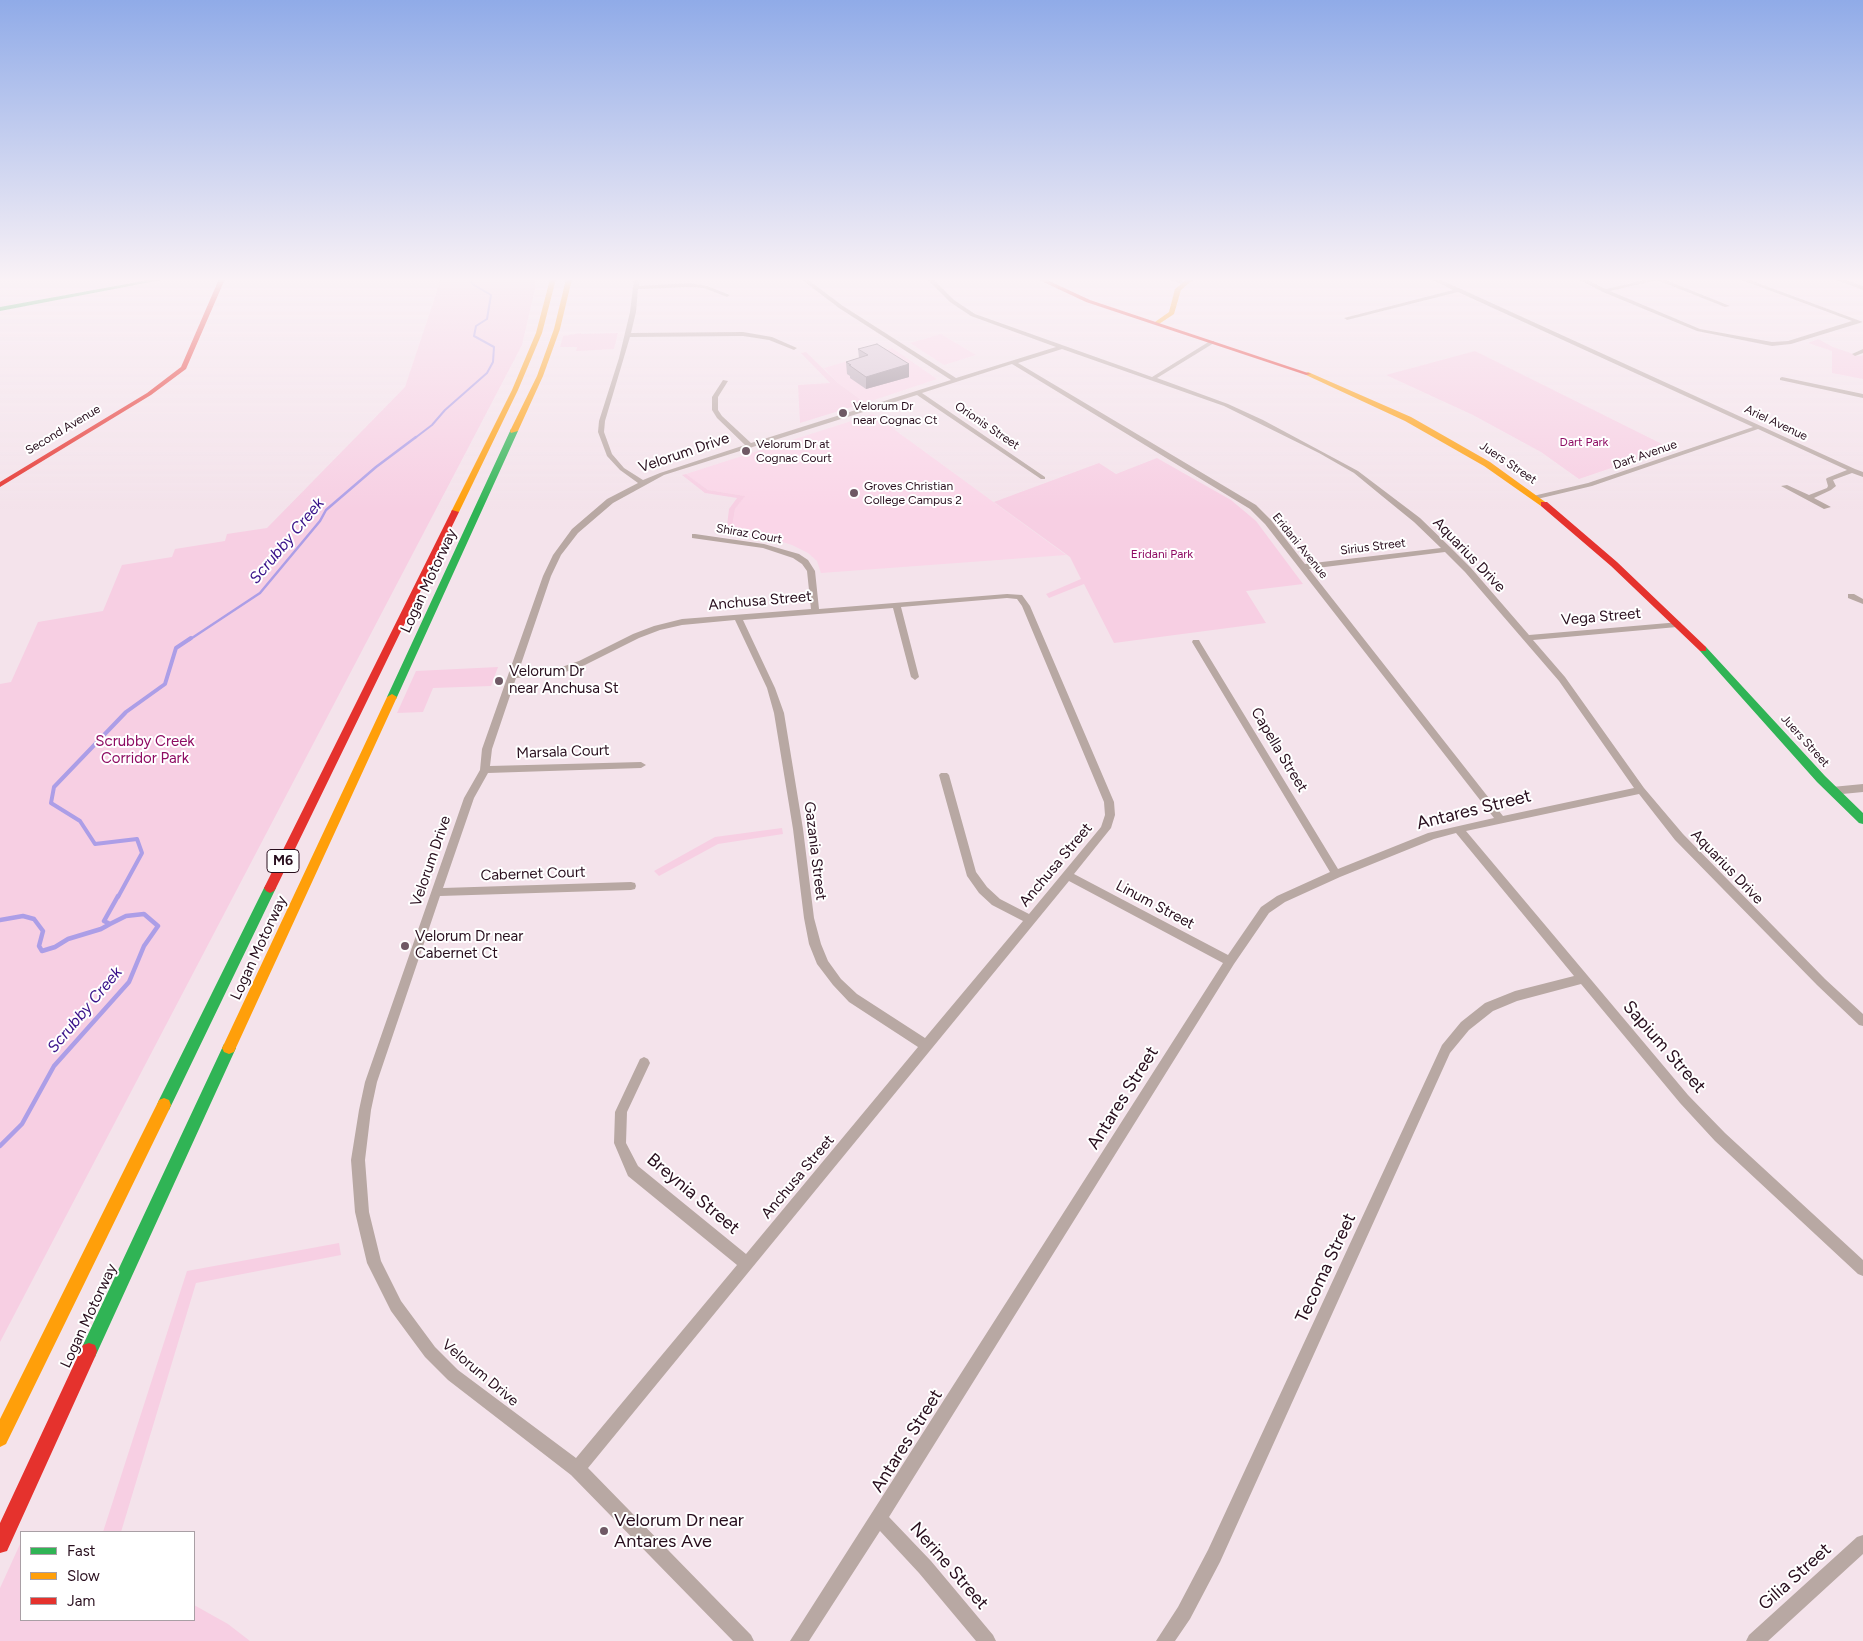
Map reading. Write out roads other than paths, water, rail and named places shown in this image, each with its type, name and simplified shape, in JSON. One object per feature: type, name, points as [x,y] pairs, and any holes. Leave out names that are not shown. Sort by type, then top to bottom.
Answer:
[{"type":"main road","name":"Second Avenue","points":[[0,485],[149,394],[184,368],[189,356]]},
{"type":"main road","name":"Logan Motorway","points":[[0,1438],[515,390],[529,356]]},
{"type":"main road","name":"Logan Motorway","points":[[0,1544],[548,356]]},
{"type":"main road","name":"Juers Street","points":[[1253,356],[1309,374],[1382,406],[1461,448],[1536,498],[1614,564],[1677,624],[1721,668],[1832,791],[1863,820]]},
{"type":"street","points":[[623,356],[602,422],[601,432],[609,455],[622,469],[642,483]]},
{"type":"street","points":[[917,356],[956,381]]},
{"type":"street","name":"Velorum Drive","points":[[744,1641],[577,1469],[453,1375],[411,1330],[396,1306],[374,1263],[362,1212],[358,1160],[371,1082],[469,798],[485,770],[487,748],[547,576],[561,548],[575,531],[597,511],[642,483],[677,469],[1036,356]]},
{"type":"street","name":"Aquarius Drive","points":[[1085,356],[1226,405],[1261,421],[1356,472],[1417,520],[1468,570],[1562,679],[1641,790],[1679,838],[1863,1021]]},
{"type":"street","points":[[1152,379],[1190,356]]},
{"type":"street","name":"Ariel Avenue","points":[[1603,356],[1863,475]]},
{"type":"street","name":"Eridani Avenue","points":[[1014,363],[1253,507],[1268,522],[1500,820]]},
{"type":"street","points":[[1782,379],[1863,396]]},
{"type":"street","points":[[725,381],[715,397],[715,410],[719,417],[750,446]]},
{"type":"street","name":"Orionis Street","points":[[918,393],[1043,478]]},
{"type":"street","name":"Dart Avenue","points":[[1536,498],[1590,485],[1759,427]]},
{"type":"street","points":[[1808,498],[1829,489],[1832,486],[1829,479],[1853,470]]},
{"type":"street","points":[[1785,486],[1827,507]]},
{"type":"street","name":"Shiraz Court","points":[[695,536],[764,546],[783,550],[796,556],[805,562],[811,571],[815,612]]},
{"type":"street","name":"Sirius Street","points":[[1303,567],[1447,549]]},
{"type":"street","name":"Anchusa Street","points":[[512,676],[558,672],[582,664],[636,636],[657,628],[682,622],[1007,596],[1019,597],[1024,601],[1109,802],[1110,815],[1106,828],[577,1469]]},
{"type":"street","points":[[1851,596],[1863,602]]},
{"type":"street","points":[[896,605],[915,677]]},
{"type":"street","name":"Gazania Street","points":[[738,618],[771,688],[779,714],[798,829],[809,918],[815,944],[823,964],[853,998],[926,1044]]},
{"type":"street","name":"Vega Street","points":[[1527,638],[1677,624]]},
{"type":"street","name":"Capella Street","points":[[1196,642],[1336,874]]},
{"type":"street","name":"Marsala Court","points":[[485,770],[642,765]]},
{"type":"street","points":[[944,775],[971,873],[983,890],[996,902],[1030,919]]},
{"type":"street","points":[[1832,791],[1863,788]]},
{"type":"street","name":"Antares Street","points":[[799,1641],[879,1518],[1259,915],[1272,904],[1336,874],[1432,836],[1641,790]]},
{"type":"street","name":"Sapium Street","points":[[1458,829],[1582,980],[1684,1098],[1720,1137],[1863,1269]]},
{"type":"street","name":"Linum Street","points":[[1067,875],[1230,961]]},
{"type":"street","name":"Cabernet Court","points":[[437,892],[631,886]]},
{"type":"street","name":"Tecoma Street","points":[[1165,1641],[1184,1613],[1214,1556],[1446,1050],[1465,1026],[1489,1007],[1516,996],[1582,980]]},
{"type":"street","name":"Breynia Street","points":[[644,1063],[622,1112],[620,1143],[633,1171],[746,1263]]},
{"type":"street","name":"Nerine Street","points":[[879,1518],[925,1568],[987,1641]]},
{"type":"street","name":"Gilia Street","points":[[1755,1641],[1863,1543]]},
{"type":"waterway","name":"Scrubby Creek","points":[[415,438],[432,425],[445,410],[487,373],[493,362],[493,356]]},
{"type":"waterway","name":"Scrubby Creek","points":[[189,640],[260,593],[320,521],[326,510],[376,467],[416,437]]},
{"type":"waterway","name":"Scrubby Creek","points":[[118,897],[142,853],[137,839],[95,844],[80,821],[51,803],[54,787],[126,712],[165,684],[176,648],[191,638]]},
{"type":"waterway","name":"Scrubby Creek","points":[[110,924],[104,921],[118,896]]},
{"type":"waterway","name":"Scrubby Creek","points":[[0,1146],[22,1124],[54,1066],[129,982],[144,946],[158,926],[144,914],[126,916],[110,924]]},
{"type":"waterway","points":[[0,920],[23,916],[34,919],[43,931],[39,946],[42,951],[55,947],[68,939],[101,929],[110,924]]},
{"type":"place","name":"Velorum Dr near Cognac Ct","points":[[843,413]]},
{"type":"place","name":"Velorum Dr at Cognac Court","points":[[746,451]]},
{"type":"place","name":"Groves Christian College Campus 2","points":[[854,493]]},
{"type":"place","name":"Velorum Dr near Anchusa St","points":[[499,681]]},
{"type":"place","name":"Velorum Dr near Cabernet Ct","points":[[405,946]]},
{"type":"place","name":"Velorum Dr near Antares Ave","points":[[604,1531]]},
{"type":"park label","name":"Dart Park","points":[[1584,442]]},
{"type":"park label","name":"Eridani Park","points":[[1162,554]]},
{"type":"park label","name":"Scrubby Creek Corridor Park","points":[[145,750]]}]
